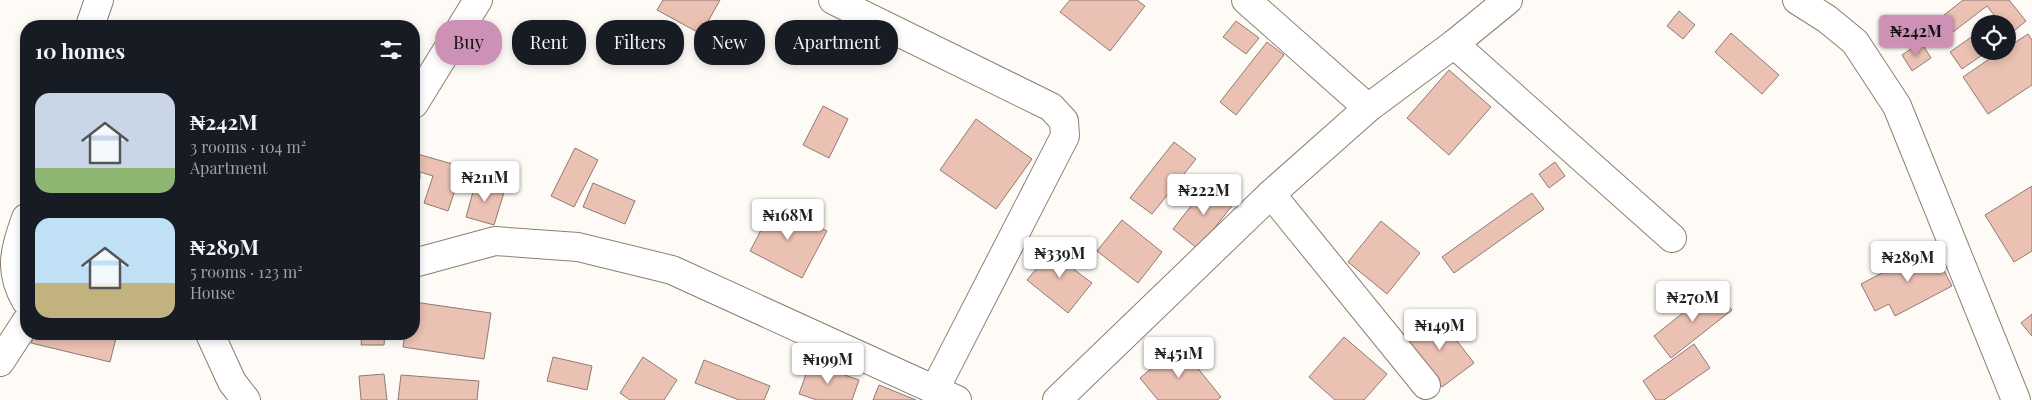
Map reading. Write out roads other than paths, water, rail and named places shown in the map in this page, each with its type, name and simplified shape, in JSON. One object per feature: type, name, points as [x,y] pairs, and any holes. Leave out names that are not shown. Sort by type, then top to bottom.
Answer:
[{"type":"street","points":[[92,20],[99,0]]},
{"type":"street","points":[[420,94],[478,0]]},
{"type":"street","points":[[420,261],[495,241],[578,247],[672,270],[946,394],[1065,136],[1064,121],[1051,108],[833,0]]},
{"type":"street","points":[[1246,0],[1368,108]]},
{"type":"street","points":[[1057,400],[1271,194],[1368,108],[1454,44],[1508,0]]},
{"type":"street","points":[[1797,0],[1827,19],[1855,42],[1897,106],[2016,400]]},
{"type":"street","points":[[1454,44],[1672,238]]},
{"type":"street","points":[[1271,194],[1426,386]]},
{"type":"street","points":[[20,236],[14,255],[17,286],[20,291]]},
{"type":"street","points":[[0,362],[20,331]]},
{"type":"street","points":[[213,340],[232,382],[246,400]]}]
